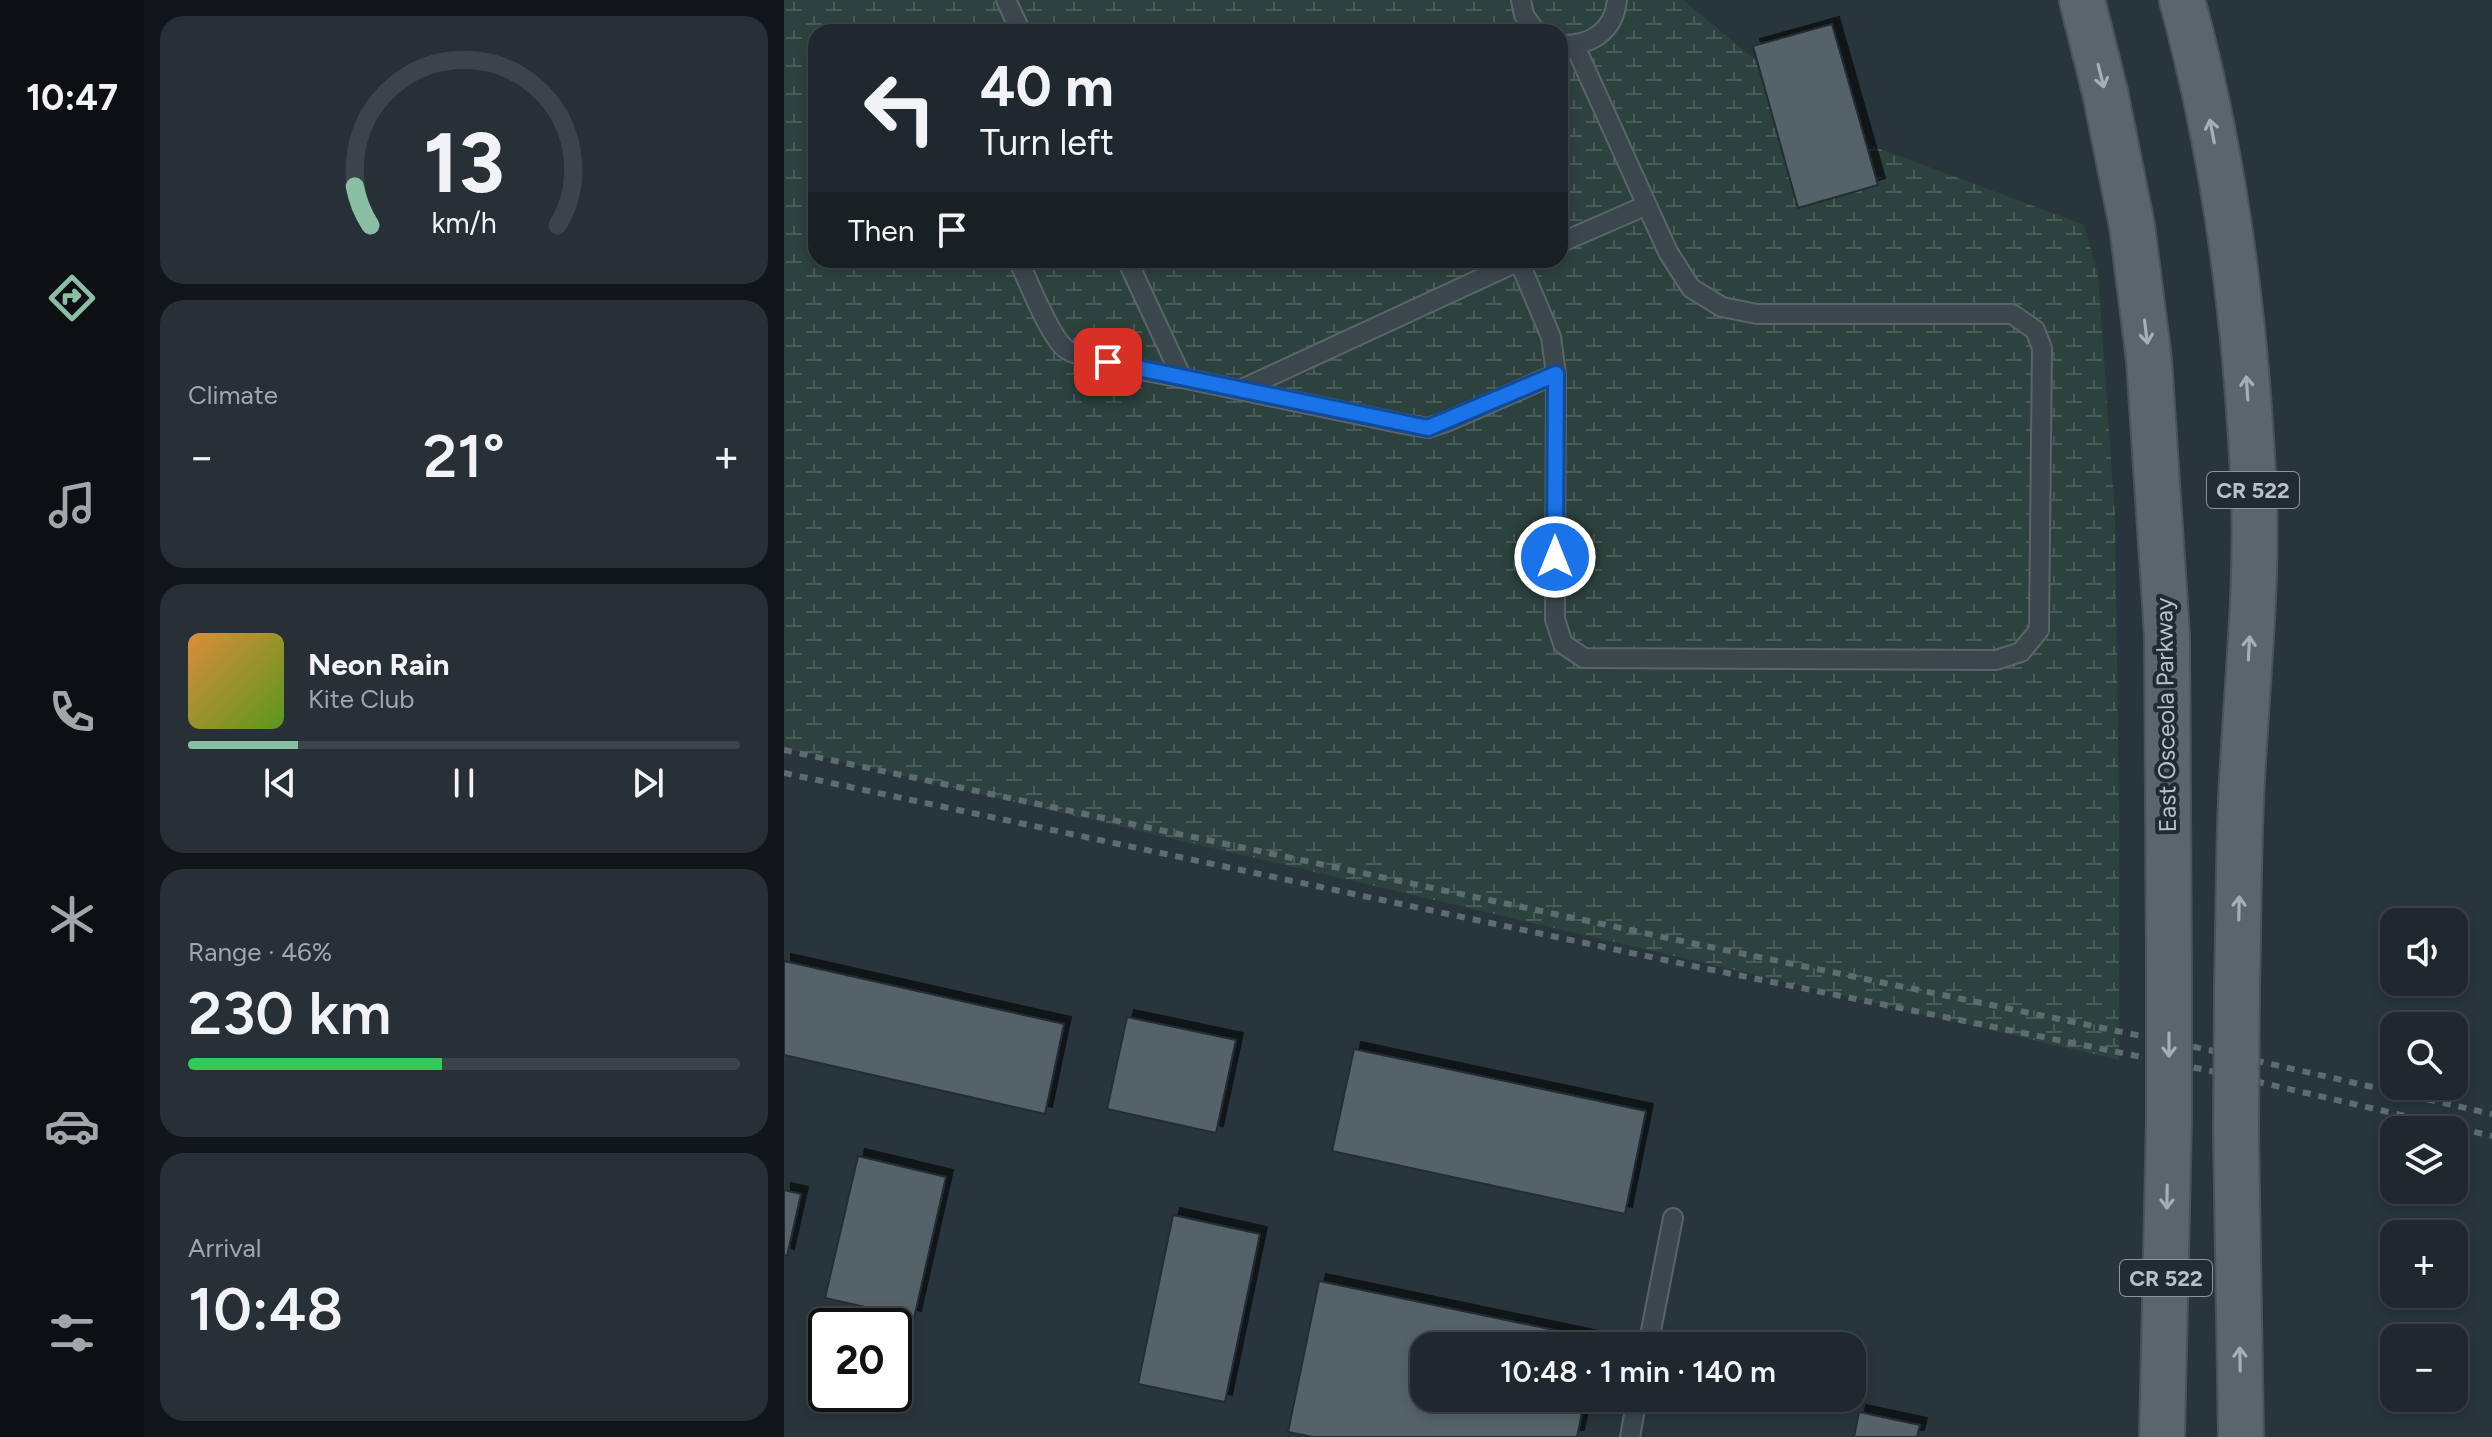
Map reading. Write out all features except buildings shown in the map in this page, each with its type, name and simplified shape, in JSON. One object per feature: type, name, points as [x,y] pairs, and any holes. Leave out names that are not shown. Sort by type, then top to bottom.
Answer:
[{"type":"main road","name":"East Osceola Parkway","points":[[2082,0],[2105,92],[2132,226],[2149,360],[2167,635],[2169,1119],[2162,1437]]},
{"type":"main road","name":"CR 522","points":[[2182,0],[2198,58],[2223,192],[2246,374],[2254,499],[2241,790],[2237,986],[2241,1437]]},
{"type":"lane","points":[[1006,0],[1017,24]]},
{"type":"lane","points":[[1521,0],[1524,15],[1530,24]]},
{"type":"lane","points":[[1524,268],[1551,337],[1556,374],[1555,619],[1563,644],[1584,658],[1996,660],[2021,652],[2039,630],[2042,348],[2035,330],[2012,314],[1757,314],[1722,307],[1691,288],[1668,252],[1568,46],[1591,41],[1603,32],[1613,19],[1619,1]]},
{"type":"lane","points":[[1568,240],[1647,205]]},
{"type":"lane","points":[[1022,268],[1054,335],[1064,348],[1083,356],[1428,428],[1556,374]]},
{"type":"lane","points":[[1131,268],[1182,378]]},
{"type":"lane","points":[[1240,390],[1506,268]]},
{"type":"lane","points":[[1651,1332],[1673,1218]]},
{"type":"lane","points":[[1630,1437],[1634,1412]]},
{"type":"green space","points":[[784,0],[1683,0],[1848,137],[2084,225],[2098,275],[2115,516],[2119,1060],[784,748]]},
{"type":"railway","points":[[784,750],[2209,1050],[2492,1114]]},
{"type":"railway","points":[[784,773],[1693,966],[2211,1071],[2492,1136]]},
{"type":"route","points":[[1108,362],[1428,428],[1556,374],[1555,557]]}]
